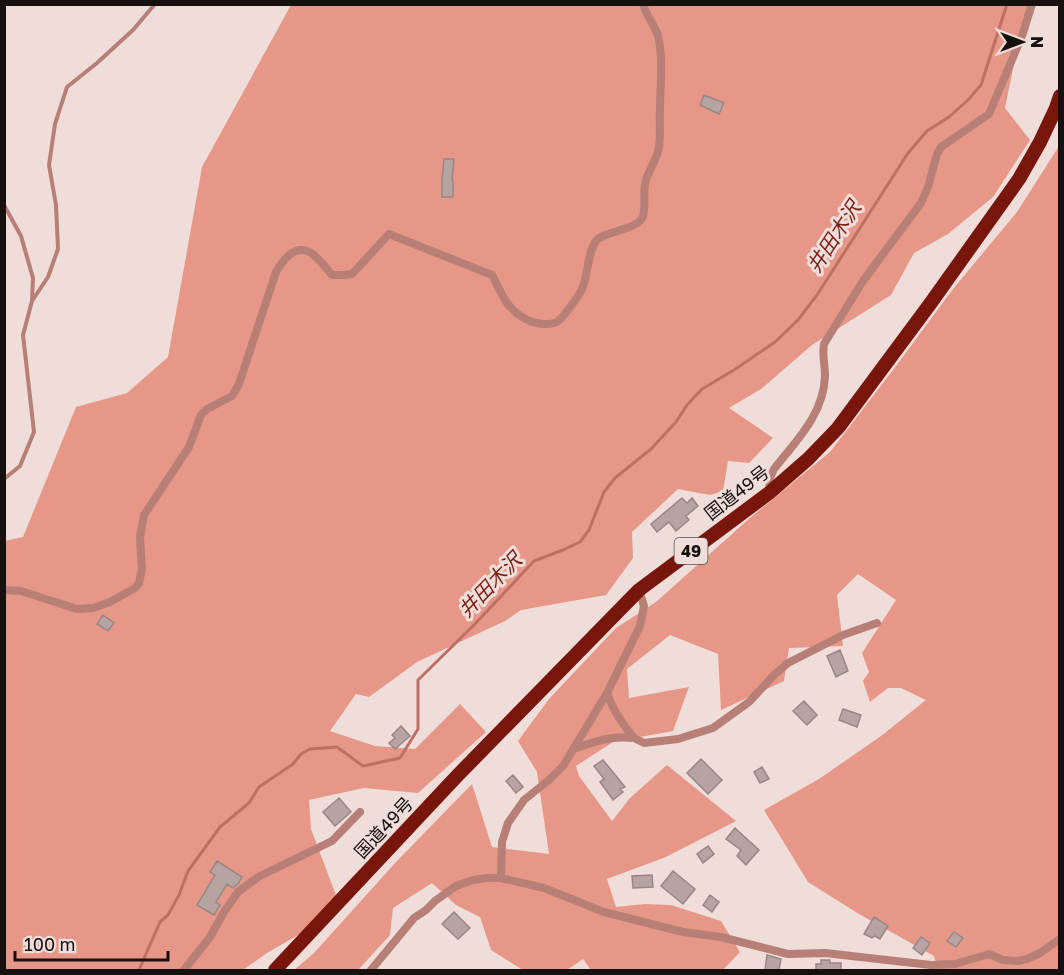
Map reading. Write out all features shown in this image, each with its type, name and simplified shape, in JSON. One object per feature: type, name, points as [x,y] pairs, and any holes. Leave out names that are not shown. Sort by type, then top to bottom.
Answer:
[{"type":"highway","name":"国道49号","points":[[275,970],[457,777],[639,590],[769,493],[808,459],[838,428],[1019,179],[1040,142],[1056,108],[1059,96]]},
{"type":"street","points":[[4,590],[21,591],[77,609],[93,608],[110,602],[140,583],[141,528],[144,515],[189,447],[201,415],[207,409],[232,396],[239,384],[276,272],[283,259],[291,253],[303,250],[312,253],[332,275],[352,274],[389,234],[492,275],[506,302],[526,320],[537,324],[553,324],[559,321],[582,291],[592,248],[596,241],[637,224],[644,214],[643,193],[646,179],[654,165],[659,147],[660,51],[656,32],[645,13],[643,4]]},
{"type":"street","points":[[769,493],[770,478],[774,469],[812,420],[817,410],[824,388],[824,344],[863,281],[921,203],[941,147],[989,114],[1022,36],[1032,4]]},
{"type":"street","points":[[501,878],[502,842],[508,823],[524,800],[563,766],[607,693],[640,626],[644,606],[639,590]]},
{"type":"street","points":[[573,749],[606,738],[634,738],[644,742],[678,739],[713,728],[749,702],[788,663],[843,635],[877,623]]},
{"type":"street","points":[[607,693],[619,720],[634,738]]},
{"type":"street","points":[[184,970],[210,937],[238,892],[258,877],[332,841],[360,812]]},
{"type":"street","points":[[371,970],[414,918],[456,886],[487,878],[501,878],[544,888],[615,915],[788,954],[825,953],[931,965],[955,964],[989,954],[1003,960],[1018,961],[1040,953],[1059,939]]},
{"type":"lane","points":[[32,301],[48,277],[58,249],[57,205],[49,165],[55,124],[67,87],[98,63],[133,30],[155,4]]},
{"type":"lane","points":[[4,205],[21,236],[33,278],[32,301],[23,335],[34,432],[20,466],[4,479]]},
{"type":"shaded area","points":[[291,5],[1028,5],[1005,108],[1030,140],[993,197],[948,234],[914,253],[891,295],[812,345],[761,389],[729,408],[773,438],[749,463],[728,461],[723,491],[710,495],[678,489],[632,532],[633,558],[606,595],[521,610],[505,621],[417,662],[369,697],[356,694],[330,731],[375,746],[415,749],[460,704],[486,732],[418,793],[364,788],[309,800],[311,829],[337,898],[312,927],[243,970],[5,970],[4,541],[23,537],[76,407],[127,393],[168,357],[202,167]]},
{"type":"shaded area","points":[[1059,146],[1059,970],[938,970],[934,956],[808,882],[764,810],[819,779],[881,736],[926,700],[901,688],[888,688],[870,702],[863,681],[869,672],[862,653],[896,600],[858,574],[837,595],[843,646],[789,648],[784,681],[721,710],[718,654],[670,635],[627,669],[629,698],[689,687],[673,731],[613,742],[576,766],[579,776],[612,821],[630,798],[667,765],[736,821],[666,857],[607,879],[616,907],[645,904],[671,905],[721,921],[740,952],[723,970],[591,970],[583,959],[567,970],[523,970],[491,950],[480,917],[456,905],[432,883],[393,908],[390,935],[358,970],[294,970],[314,953],[396,862],[472,784],[492,847],[549,854],[537,772],[518,741],[549,699],[616,628],[656,602],[751,517],[830,452],[953,289],[1017,212]]},
{"type":"building","points":[[704,95],[724,103],[719,114],[700,105]]},
{"type":"building","points":[[444,159],[454,159],[453,197],[442,197]]},
{"type":"building","points":[[682,498],[687,503],[692,498],[698,506],[686,516],[689,520],[676,531],[669,522],[657,532],[651,524]]},
{"type":"building","points":[[103,615],[114,623],[108,631],[97,624]]},
{"type":"building","points":[[840,650],[848,671],[836,677],[827,656]]},
{"type":"building","points":[[804,701],[817,715],[807,725],[793,711]]},
{"type":"building","points":[[843,709],[861,715],[857,727],[839,720]]},
{"type":"building","points":[[401,726],[410,736],[395,749],[389,743],[395,738],[392,735]]},
{"type":"building","points":[[701,759],[722,780],[708,794],[687,773]]},
{"type":"building","points":[[603,760],[625,787],[620,789],[623,792],[613,800],[600,782],[604,779],[594,766]]},
{"type":"building","points":[[762,767],[769,779],[760,783],[754,772]]},
{"type":"building","points":[[513,775],[523,787],[516,793],[506,781]]},
{"type":"building","points":[[339,798],[351,812],[335,826],[323,812]]},
{"type":"building","points":[[735,828],[759,850],[746,865],[737,856],[741,850],[726,839]]},
{"type":"building","points":[[708,846],[714,854],[703,863],[697,854]]},
{"type":"building","points":[[217,861],[242,877],[233,888],[227,884],[216,902],[220,905],[214,915],[197,905],[215,875],[210,872]]},
{"type":"building","points":[[673,871],[695,889],[683,904],[661,886]]},
{"type":"building","points":[[652,875],[653,887],[633,888],[632,876]]},
{"type":"building","points":[[710,895],[719,902],[712,912],[703,905]]},
{"type":"building","points":[[454,912],[470,928],[458,939],[442,924]]},
{"type":"building","points":[[874,917],[888,926],[880,939],[864,934]]},
{"type":"building","points":[[954,932],[963,938],[956,947],[947,941]]},
{"type":"building","points":[[921,937],[930,943],[922,955],[913,948]]},
{"type":"building","points":[[767,955],[781,959],[779,970],[765,970]]},
{"type":"building","points":[[821,960],[841,963],[841,970],[816,970],[816,964],[821,964]]},
{"type":"waterway","name":"井田木沢","points":[[139,970],[160,922],[168,915],[179,895],[188,871],[220,827],[249,803],[259,787],[293,764],[301,754],[310,749],[337,747],[363,766],[400,758],[418,729],[418,680],[534,561],[580,542],[589,530],[604,492],[615,478],[651,449],[702,389],[775,342],[798,320],[817,295],[908,153],[927,131],[949,117],[981,85],[1007,4]]}]
